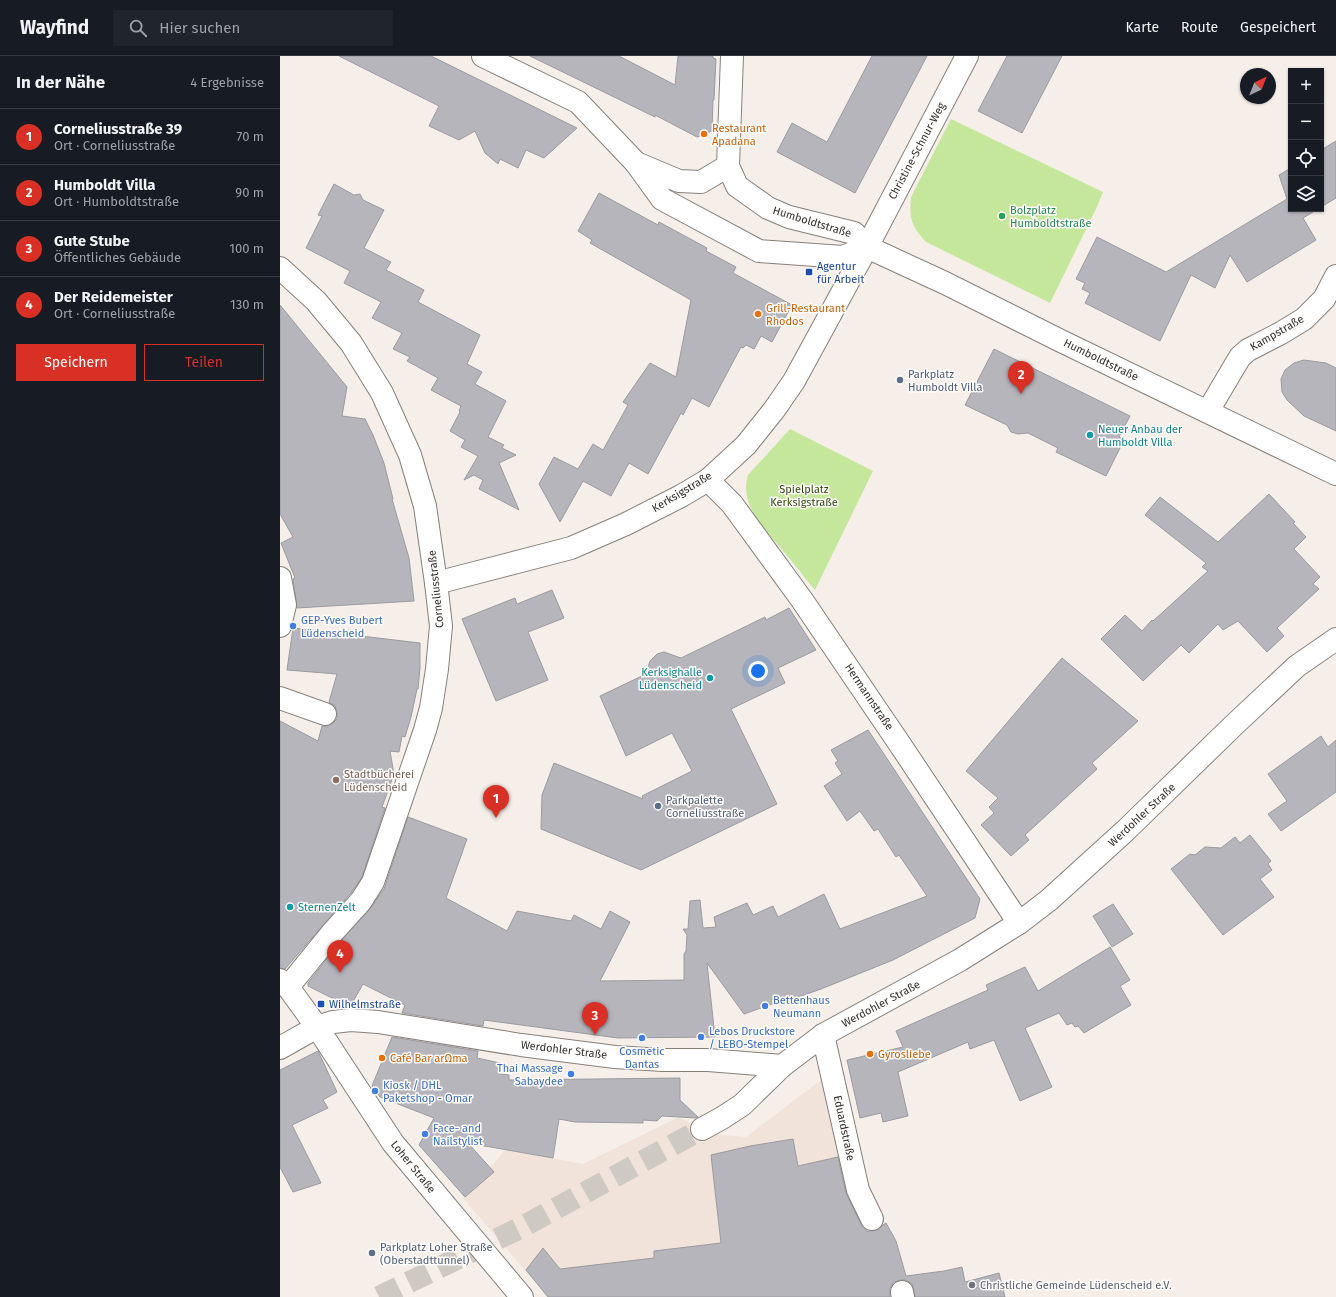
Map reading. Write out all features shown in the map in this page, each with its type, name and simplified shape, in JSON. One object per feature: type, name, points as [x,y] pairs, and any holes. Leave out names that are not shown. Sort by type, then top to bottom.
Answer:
[{"type":"street","name":"Humboldtstraße","points":[[483,56],[578,102],[636,163],[662,200],[759,250],[843,257],[867,247]]},
{"type":"street","points":[[728,166],[732,56]]},
{"type":"street","name":"Christine-Schnur-Weg","points":[[867,247],[967,56]]},
{"type":"street","name":"Humboldtstraße","points":[[636,163],[679,181],[701,182],[728,166],[737,186],[768,208],[789,217],[854,233],[867,247],[945,283],[1336,474]]},
{"type":"street","name":"Kerksigstraße","points":[[436,583],[571,548],[626,524],[708,480],[746,445],[774,410],[794,381],[867,247]]},
{"type":"street","name":"Corneliusstraße","points":[[280,268],[316,301],[332,319],[351,343],[382,392],[412,463],[425,506],[441,626],[437,669],[431,708],[425,730],[373,882],[361,900],[332,933],[284,983]]},
{"type":"street","name":"Kampstraße","points":[[1208,411],[1240,357],[1248,350],[1304,319],[1324,299],[1336,276]]},
{"type":"street","name":"Hermannstraße","points":[[708,480],[732,504],[802,600],[904,749],[1019,923]]},
{"type":"street","points":[[280,578],[285,605],[280,626]]},
{"type":"street","name":"Werdohler Straße","points":[[280,1048],[317,1027],[333,1022],[351,1020],[378,1022],[521,1045],[616,1056],[663,1060],[708,1060],[782,1066],[824,1035],[926,980],[1019,923],[1049,900],[1125,831],[1297,666],[1334,642]]},
{"type":"street","points":[[280,698],[325,714]]},
{"type":"street","points":[[284,983],[317,1027]]},
{"type":"street","name":"Loher Straße","points":[[317,1027],[393,1143],[516,1290]]},
{"type":"street","name":"Eduardstraße","points":[[824,1035],[858,1190],[872,1219]]},
{"type":"street","points":[[702,1129],[742,1105],[782,1066]]},
{"type":"shaded area","points":[[821,1080],[848,1194],[867,1231],[886,1223],[896,1241],[908,1283],[890,1288],[892,1297],[548,1297],[463,1198],[494,1172],[490,1168],[507,1148],[583,1164],[679,1117],[702,1129],[723,1135],[746,1137]]},
{"type":"green space","name":"Bolzplatz Humboldtstraße","points":[[951,119],[1103,192],[1050,303],[926,242],[914,226],[910,211],[911,197]]},
{"type":"green space","name":"Spielplatz Kerksigstraße","points":[[790,429],[873,471],[815,590],[760,523],[754,514],[747,496],[746,486],[748,475]]},
{"type":"building","points":[[339,56],[431,56],[577,128],[544,158],[526,150],[518,168],[500,159],[498,164],[485,153],[475,131],[459,140],[429,126],[439,106]]},
{"type":"building","points":[[530,56],[619,56],[675,85],[678,56],[713,56],[713,58],[716,59],[712,131],[697,137],[655,115],[655,117]]},
{"type":"building","points":[[872,56],[927,56],[855,193],[777,152],[792,123],[827,142]]},
{"type":"building","points":[[1007,56],[1062,56],[1022,133],[978,111]]},
{"type":"building","points":[[1336,141],[1336,198],[1324,205],[1324,176],[1324,148]]},
{"type":"building","points":[[1288,170],[1288,212],[1313,212],[1303,218],[1316,240],[1247,282],[1230,255],[1215,288],[1191,275],[1160,341],[1085,303],[1090,293],[1082,289],[1085,283],[1076,279],[1097,237],[1166,272],[1287,199],[1279,175]]},
{"type":"building","points":[[334,184],[354,195],[360,194],[363,200],[384,210],[364,248],[391,262],[386,270],[424,290],[418,302],[480,335],[467,364],[482,372],[475,384],[506,401],[488,437],[504,445],[502,448],[516,455],[499,463],[519,510],[479,489],[483,480],[474,475],[464,480],[478,456],[461,447],[465,440],[450,431],[460,412],[461,406],[431,390],[438,378],[407,361],[410,357],[393,349],[402,333],[372,318],[381,302],[344,283],[350,271],[306,248],[322,216],[318,215]]},
{"type":"building","points":[[599,193],[658,225],[659,222],[707,248],[706,251],[736,267],[733,273],[792,305],[772,342],[761,336],[754,349],[746,345],[743,348],[741,347],[709,407],[692,398],[683,415],[681,413],[648,474],[629,463],[611,496],[583,481],[560,522],[539,484],[554,457],[578,469],[593,444],[603,450],[628,405],[623,402],[650,363],[676,377],[691,300],[590,243],[592,240],[578,231]]},
{"type":"building","points":[[280,305],[347,387],[342,416],[365,419],[373,435],[384,463],[392,499],[409,558],[414,601],[297,608],[293,579],[295,578],[281,543],[293,537],[280,514]]},
{"type":"building","points":[[994,349],[1130,416],[1119,437],[1124,440],[1106,476],[1056,452],[1058,448],[1028,433],[1018,434],[1011,432],[1007,425],[965,405]]},
{"type":"building","points":[[1304,360],[1326,363],[1336,368],[1336,431],[1304,416],[1287,400],[1282,392],[1281,379],[1285,370],[1294,363]]},
{"type":"building","points":[[1269,494],[1295,522],[1293,523],[1306,537],[1294,549],[1320,577],[1313,584],[1319,589],[1277,628],[1284,636],[1267,652],[1238,621],[1223,630],[1218,624],[1189,653],[1181,645],[1143,681],[1101,639],[1125,615],[1142,631],[1152,620],[1153,621],[1208,571],[1202,567],[1206,563],[1145,515],[1160,497],[1218,542]]},
{"type":"building","points":[[552,590],[564,618],[528,632],[548,680],[496,701],[462,619],[515,598],[517,604]]},
{"type":"building","points":[[789,608],[816,650],[778,668],[785,683],[731,709],[777,804],[641,870],[541,829],[542,795],[554,763],[643,799],[642,796],[692,771],[672,733],[626,756],[600,696],[646,674],[650,661],[657,654],[664,652],[681,658],[765,617],[766,620]]},
{"type":"building","points":[[293,628],[420,643],[420,668],[418,689],[405,737],[402,736],[399,752],[390,751],[394,774],[382,807],[385,808],[362,877],[351,893],[285,969],[280,968],[280,721],[318,741],[322,726],[328,726],[337,719],[335,706],[329,702],[337,674],[287,670]]},
{"type":"building","points":[[1062,658],[1138,721],[1092,763],[1097,769],[1025,835],[1029,840],[1011,856],[981,825],[994,813],[989,807],[998,798],[966,771]]},
{"type":"building","points":[[868,730],[980,899],[975,918],[893,960],[821,989],[787,1001],[786,999],[744,1014],[707,963],[715,1037],[618,1038],[484,1020],[483,1026],[402,1013],[405,1005],[363,984],[350,1007],[308,986],[308,983],[341,941],[370,909],[384,889],[408,817],[467,839],[446,898],[507,931],[517,911],[571,921],[574,915],[601,929],[610,911],[630,922],[600,981],[684,980],[684,954],[686,951],[687,935],[683,929],[688,929],[690,901],[700,900],[703,928],[716,927],[714,917],[747,903],[753,915],[773,906],[778,917],[824,894],[840,929],[927,896],[899,855],[896,857],[878,829],[874,831],[860,811],[847,821],[824,786],[842,774],[835,763],[838,761],[831,750]]},
{"type":"building","points":[[1321,736],[1328,747],[1336,740],[1336,792],[1281,831],[1268,814],[1287,801],[1268,774]]},
{"type":"building","points":[[1250,835],[1271,861],[1268,864],[1272,870],[1260,879],[1274,897],[1223,935],[1171,869],[1190,854],[1195,855],[1205,847],[1221,848],[1235,837],[1240,843]]},
{"type":"building","points":[[1113,904],[1133,934],[1112,947],[1093,916]]},
{"type":"building","points":[[1110,947],[1130,980],[1120,986],[1131,1005],[1084,1033],[1078,1026],[1075,1027],[1072,1023],[1067,1025],[1059,1013],[1025,1028],[1052,1087],[1020,1101],[994,1040],[970,1049],[968,1042],[898,1072],[908,1116],[883,1122],[881,1113],[860,1118],[847,1060],[903,1047],[896,1031],[988,990],[986,985],[1025,967],[1038,991]]},
{"type":"building","points":[[392,1037],[478,1051],[477,1058],[500,1063],[500,1074],[509,1075],[509,1080],[680,1078],[680,1100],[698,1117],[662,1116],[657,1121],[643,1120],[643,1123],[575,1122],[559,1119],[553,1158],[468,1143],[494,1172],[465,1197],[419,1145],[434,1118],[380,1097],[372,1086]]},
{"type":"building","points":[[318,1051],[337,1092],[323,1100],[328,1108],[292,1125],[321,1183],[293,1192],[280,1167],[280,1070]]},
{"type":"building","points":[[793,1139],[798,1166],[838,1157],[846,1193],[861,1224],[867,1231],[871,1231],[878,1230],[886,1223],[896,1241],[906,1276],[962,1267],[965,1282],[999,1273],[1005,1297],[915,1297],[912,1284],[906,1280],[900,1280],[894,1282],[890,1288],[890,1297],[548,1297],[526,1270],[543,1248],[560,1269],[654,1258],[654,1251],[721,1243],[711,1155],[750,1146]]},
{"type":"tunnel","points":[[379,1297],[522,1227],[702,1129]]},
{"type":"place","name":"Restaurant Apadana","points":[[704,134]]},
{"type":"place","name":"Bolzplatz Humboldtstraße","points":[[1002,216]]},
{"type":"place","name":"Agentur für Arbeit","points":[[809,272]]},
{"type":"place","name":"Grill-Restaurant Rhodos","points":[[758,314]]},
{"type":"place","name":"Parkplatz Humboldt Villa","points":[[900,380]]},
{"type":"place","name":"Humboldt Villa","points":[[1021,394]]},
{"type":"place","name":"Neuer Anbau der Humboldt Villa","points":[[1090,435]]},
{"type":"place","name":"GEP-Yves Bubert Lüdenscheid","points":[[293,626]]},
{"type":"place","name":"Kerksighalle Lüdenscheid","points":[[710,678]]},
{"type":"place","name":"Stadtbücherei Lüdenscheid","points":[[336,780]]},
{"type":"place","name":"Parkpalette Corneliusstraße","points":[[658,806]]},
{"type":"place","name":"Corneliusstraße 39","points":[[496,818]]},
{"type":"place","name":"SternenZelt","points":[[290,907]]},
{"type":"place","name":"Der Reidemeister","points":[[340,973]]},
{"type":"place","name":"Wilhelmstraße","points":[[321,1004]]},
{"type":"place","name":"Bettenhaus Neumann","points":[[765,1006]]},
{"type":"place","name":"Gute Stube","points":[[595,1035]]},
{"type":"place","name":"Lebos Druckstore / LEBO-Stempel","points":[[701,1037]]},
{"type":"place","name":"Cosmetic Dantas","points":[[642,1038]]},
{"type":"place","name":"Gyrosliebe","points":[[870,1054]]},
{"type":"place","name":"Café Bar arΩma","points":[[382,1058]]},
{"type":"place","name":"Thai Massage Sabaydee","points":[[571,1074]]},
{"type":"place","name":"Kiosk / DHL Paketshop - Omar","points":[[375,1091]]},
{"type":"place","name":"Face- and Nailstylist","points":[[425,1134]]},
{"type":"place","name":"Parkplatz Loher Straße (Oberstadttunnel)","points":[[372,1253]]},
{"type":"place","name":"Christliche Gemeinde Lüdenscheid e.V.","points":[[972,1285]]}]
